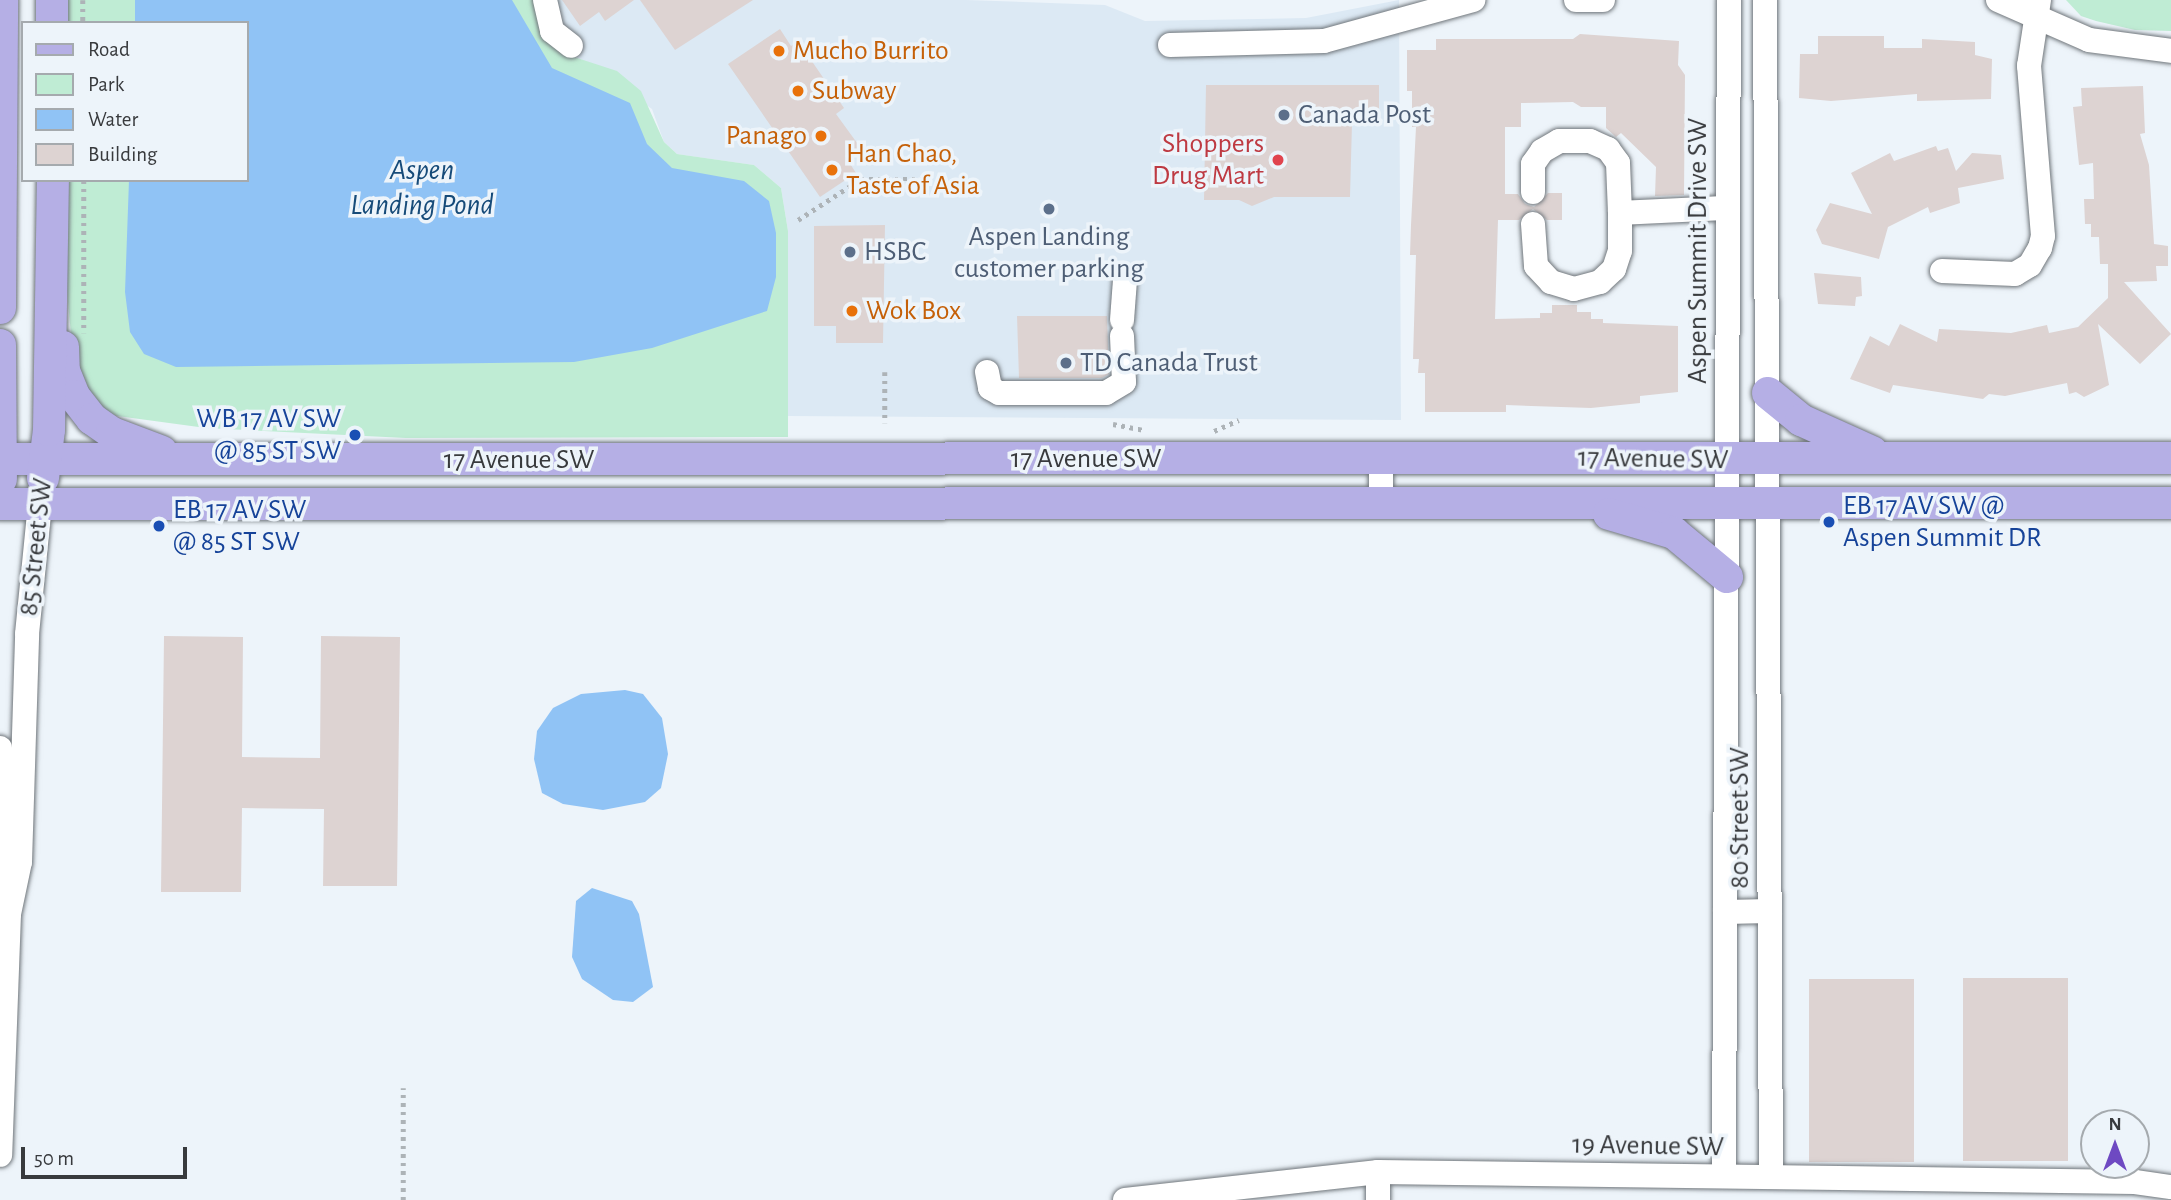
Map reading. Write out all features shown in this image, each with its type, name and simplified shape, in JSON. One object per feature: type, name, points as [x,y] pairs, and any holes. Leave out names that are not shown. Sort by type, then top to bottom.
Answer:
[{"type":"main road","points":[[0,308],[2,0]]},
{"type":"main road","points":[[52,0],[52,21]]},
{"type":"main road","name":"85 Street SW","points":[[40,503],[46,458],[54,276],[53,182]]},
{"type":"main road","points":[[54,276],[64,371],[74,396],[92,419],[112,432],[178,459]]},
{"type":"main road","name":"85 Street SW","points":[[0,345],[0,498]]},
{"type":"main road","points":[[1768,393],[1820,430],[1886,458]]},
{"type":"main road","name":"17 Avenue SW","points":[[1,459],[1381,458],[1726,461],[2171,458]]},
{"type":"main road","points":[[486,459],[487,503]]},
{"type":"main road","points":[[823,459],[824,504]]},
{"type":"main road","name":"17 Avenue SW","points":[[0,504],[2171,503]]},
{"type":"main road","points":[[1578,505],[1674,533],[1727,577]]},
{"type":"street","points":[[545,0],[552,31],[571,46]]},
{"type":"street","points":[[1170,45],[1324,41],[1473,0]]},
{"type":"street","points":[[1576,0],[1603,0]]},
{"type":"street","name":"Aspen Summit Drive SW","points":[[1726,503],[1729,0]]},
{"type":"street","points":[[1765,0],[1768,459]]},
{"type":"street","points":[[1998,0],[2037,8],[2089,40],[2171,51]]},
{"type":"street","points":[[1942,271],[2015,274],[2030,265],[2040,248],[2043,236],[2029,87],[2037,8]]},
{"type":"street","points":[[1533,191],[1533,164],[1542,151],[1559,141],[1590,141],[1608,149],[1618,163],[1620,251],[1614,269],[1600,282],[1574,289],[1551,282],[1536,266],[1533,224]]},
{"type":"street","points":[[1620,213],[1728,208]]},
{"type":"street","points":[[987,372],[990,388],[999,393],[1106,393],[1124,382],[1122,328],[1125,280]]},
{"type":"street","points":[[1381,458],[1381,503]]},
{"type":"street","name":"80 Street SW","points":[[1768,459],[1771,1177]]},
{"type":"street","name":"85 Street SW","points":[[0,1155],[9,914],[20,862],[27,634],[40,503]]},
{"type":"street","name":"80 Street SW","points":[[1724,1177],[1726,503]]},
{"type":"street","name":"85 Street SW","points":[[0,748],[2,863],[9,914]]},
{"type":"street","points":[[1725,912],[1770,911]]},
{"type":"street","points":[[1377,1172],[1378,1200]]},
{"type":"street","name":"19 Avenue SW","points":[[1125,1200],[1200,1195],[1377,1172],[1771,1177],[2083,1191],[2171,1186]]},
{"type":"path","points":[[83,0],[83,21]]},
{"type":"path","points":[[798,220],[861,179],[926,179]]},
{"type":"path","points":[[83,182],[85,348]]},
{"type":"path","points":[[885,372],[885,423]]},
{"type":"path","points":[[403,1088],[403,1200]]},
{"type":"shaded area","points":[[536,0],[966,0],[1105,5],[1145,21],[1306,18],[1399,0],[1401,420],[788,416],[788,231],[781,188],[754,165],[677,154],[664,142],[652,109],[583,60],[568,55]]},
{"type":"green space","name":"Aspen Landing Pond","points":[[65,0],[536,0],[568,55],[617,71],[641,91],[664,142],[677,154],[754,165],[781,188],[788,231],[788,437],[406,438],[206,428],[110,415],[80,385],[73,356],[64,259],[65,182],[248,182],[248,21],[65,21]]},
{"type":"green space","points":[[2066,0],[2171,0],[2171,31],[2135,30],[2096,21],[2081,16]]},
{"type":"water","name":"Aspen Landing Pond","points":[[135,0],[512,0],[552,68],[630,103],[647,144],[672,168],[744,181],[769,201],[776,233],[776,277],[767,311],[652,348],[574,362],[176,367],[144,354],[130,332],[125,292],[129,182],[248,182],[248,21],[135,21]]},
{"type":"water","points":[[625,690],[643,694],[662,718],[668,754],[661,788],[645,802],[603,810],[563,804],[542,793],[534,759],[537,731],[553,708],[581,694]]},
{"type":"water","points":[[592,888],[632,901],[639,914],[653,987],[633,1002],[613,1000],[582,979],[572,957],[576,901]]},
{"type":"building","points":[[562,0],[634,0],[605,21],[599,12],[580,26]]},
{"type":"building","points":[[640,0],[753,0],[675,50]]},
{"type":"building","points":[[780,29],[791,46],[798,41],[844,108],[836,114],[860,147],[845,156],[856,173],[820,197],[728,64]]},
{"type":"building","points":[[1580,34],[1679,41],[1678,65],[1685,75],[1684,195],[1655,196],[1656,167],[1621,133],[1616,137],[1606,128],[1606,107],[1581,107],[1573,102],[1521,103],[1521,127],[1505,127],[1505,194],[1518,194],[1525,204],[1534,207],[1548,193],[1562,193],[1562,220],[1547,220],[1533,209],[1519,220],[1498,220],[1495,319],[1540,318],[1540,313],[1552,313],[1552,305],[1577,305],[1577,312],[1591,312],[1591,319],[1603,319],[1603,323],[1678,326],[1678,392],[1640,396],[1640,403],[1591,408],[1506,405],[1506,412],[1425,412],[1425,373],[1418,373],[1419,359],[1413,359],[1416,255],[1410,255],[1416,127],[1412,127],[1412,91],[1407,91],[1407,50],[1436,50],[1436,39],[1573,39]]},
{"type":"building","points":[[1818,36],[1884,36],[1884,48],[1922,48],[1922,39],[1975,42],[1975,55],[1992,59],[1991,99],[1917,101],[1917,94],[1831,101],[1799,98],[1800,54],[1818,54]]},
{"type":"building","name":"Shoppers Drug Mart","points":[[1206,85],[1379,85],[1379,123],[1352,123],[1350,197],[1274,197],[1252,206],[1239,200],[1204,200]]},
{"type":"building","points":[[2143,86],[2145,133],[2140,134],[2149,165],[2154,244],[2168,246],[2168,266],[2156,266],[2157,281],[2124,282],[2171,334],[2140,364],[2098,324],[2109,385],[2084,397],[2076,392],[2069,394],[2067,383],[2005,396],[1989,394],[1983,399],[1893,385],[1890,393],[1850,379],[1870,336],[1889,346],[1900,324],[1937,342],[1939,329],[2011,333],[2047,325],[2049,333],[2078,327],[2108,298],[2108,264],[2100,264],[2099,237],[2091,237],[2091,224],[2085,224],[2084,199],[2094,199],[2093,163],[2079,165],[2073,107],[2082,106],[2081,88]]},
{"type":"building","points":[[1936,146],[1938,151],[1948,148],[1956,171],[1972,153],[2001,155],[2004,179],[1958,188],[1960,203],[1930,213],[1928,207],[1888,227],[1879,259],[1822,244],[1816,230],[1830,203],[1872,214],[1851,173],[1890,153],[1894,161]]},
{"type":"building","points":[[885,225],[883,343],[836,343],[836,326],[814,326],[814,226]]},
{"type":"building","points":[[1814,273],[1861,277],[1862,296],[1856,297],[1855,306],[1818,304]]},
{"type":"building","name":"TD Canada Trust","points":[[1017,316],[1107,316],[1109,374],[1102,378],[1019,378]]},
{"type":"building","points":[[164,636],[243,637],[242,757],[320,758],[321,636],[400,637],[397,886],[323,886],[324,809],[242,808],[241,892],[161,892]]},
{"type":"building","points":[[1963,978],[2068,978],[2068,1161],[1963,1161]]},
{"type":"building","points":[[1809,979],[1914,979],[1914,1162],[1809,1162]]},
{"type":"place","name":"Mucho Burrito","points":[[779,51]]},
{"type":"place","name":"Subway","points":[[798,91]]},
{"type":"place","name":"Canada Post","points":[[1284,115]]},
{"type":"place","name":"Panago","points":[[821,136]]},
{"type":"place","name":"Shoppers Drug Mart","points":[[1278,160]]},
{"type":"place","name":"Han Chao, Taste of Asia","points":[[832,170]]},
{"type":"place","name":"Aspen Landing customer parking","points":[[1049,209]]},
{"type":"place","name":"HSBC","points":[[850,252]]},
{"type":"place","name":"Wok Box","points":[[852,311]]},
{"type":"place","name":"TD Canada Trust","points":[[1066,363]]},
{"type":"place","name":"WB 17 AV SW @ 85 ST SW","points":[[355,435]]},
{"type":"place","name":"EB 17 AV SW @ Aspen Summit DR","points":[[1829,522]]},
{"type":"place","name":"EB 17 AV SW @ 85 ST SW","points":[[159,526]]}]
